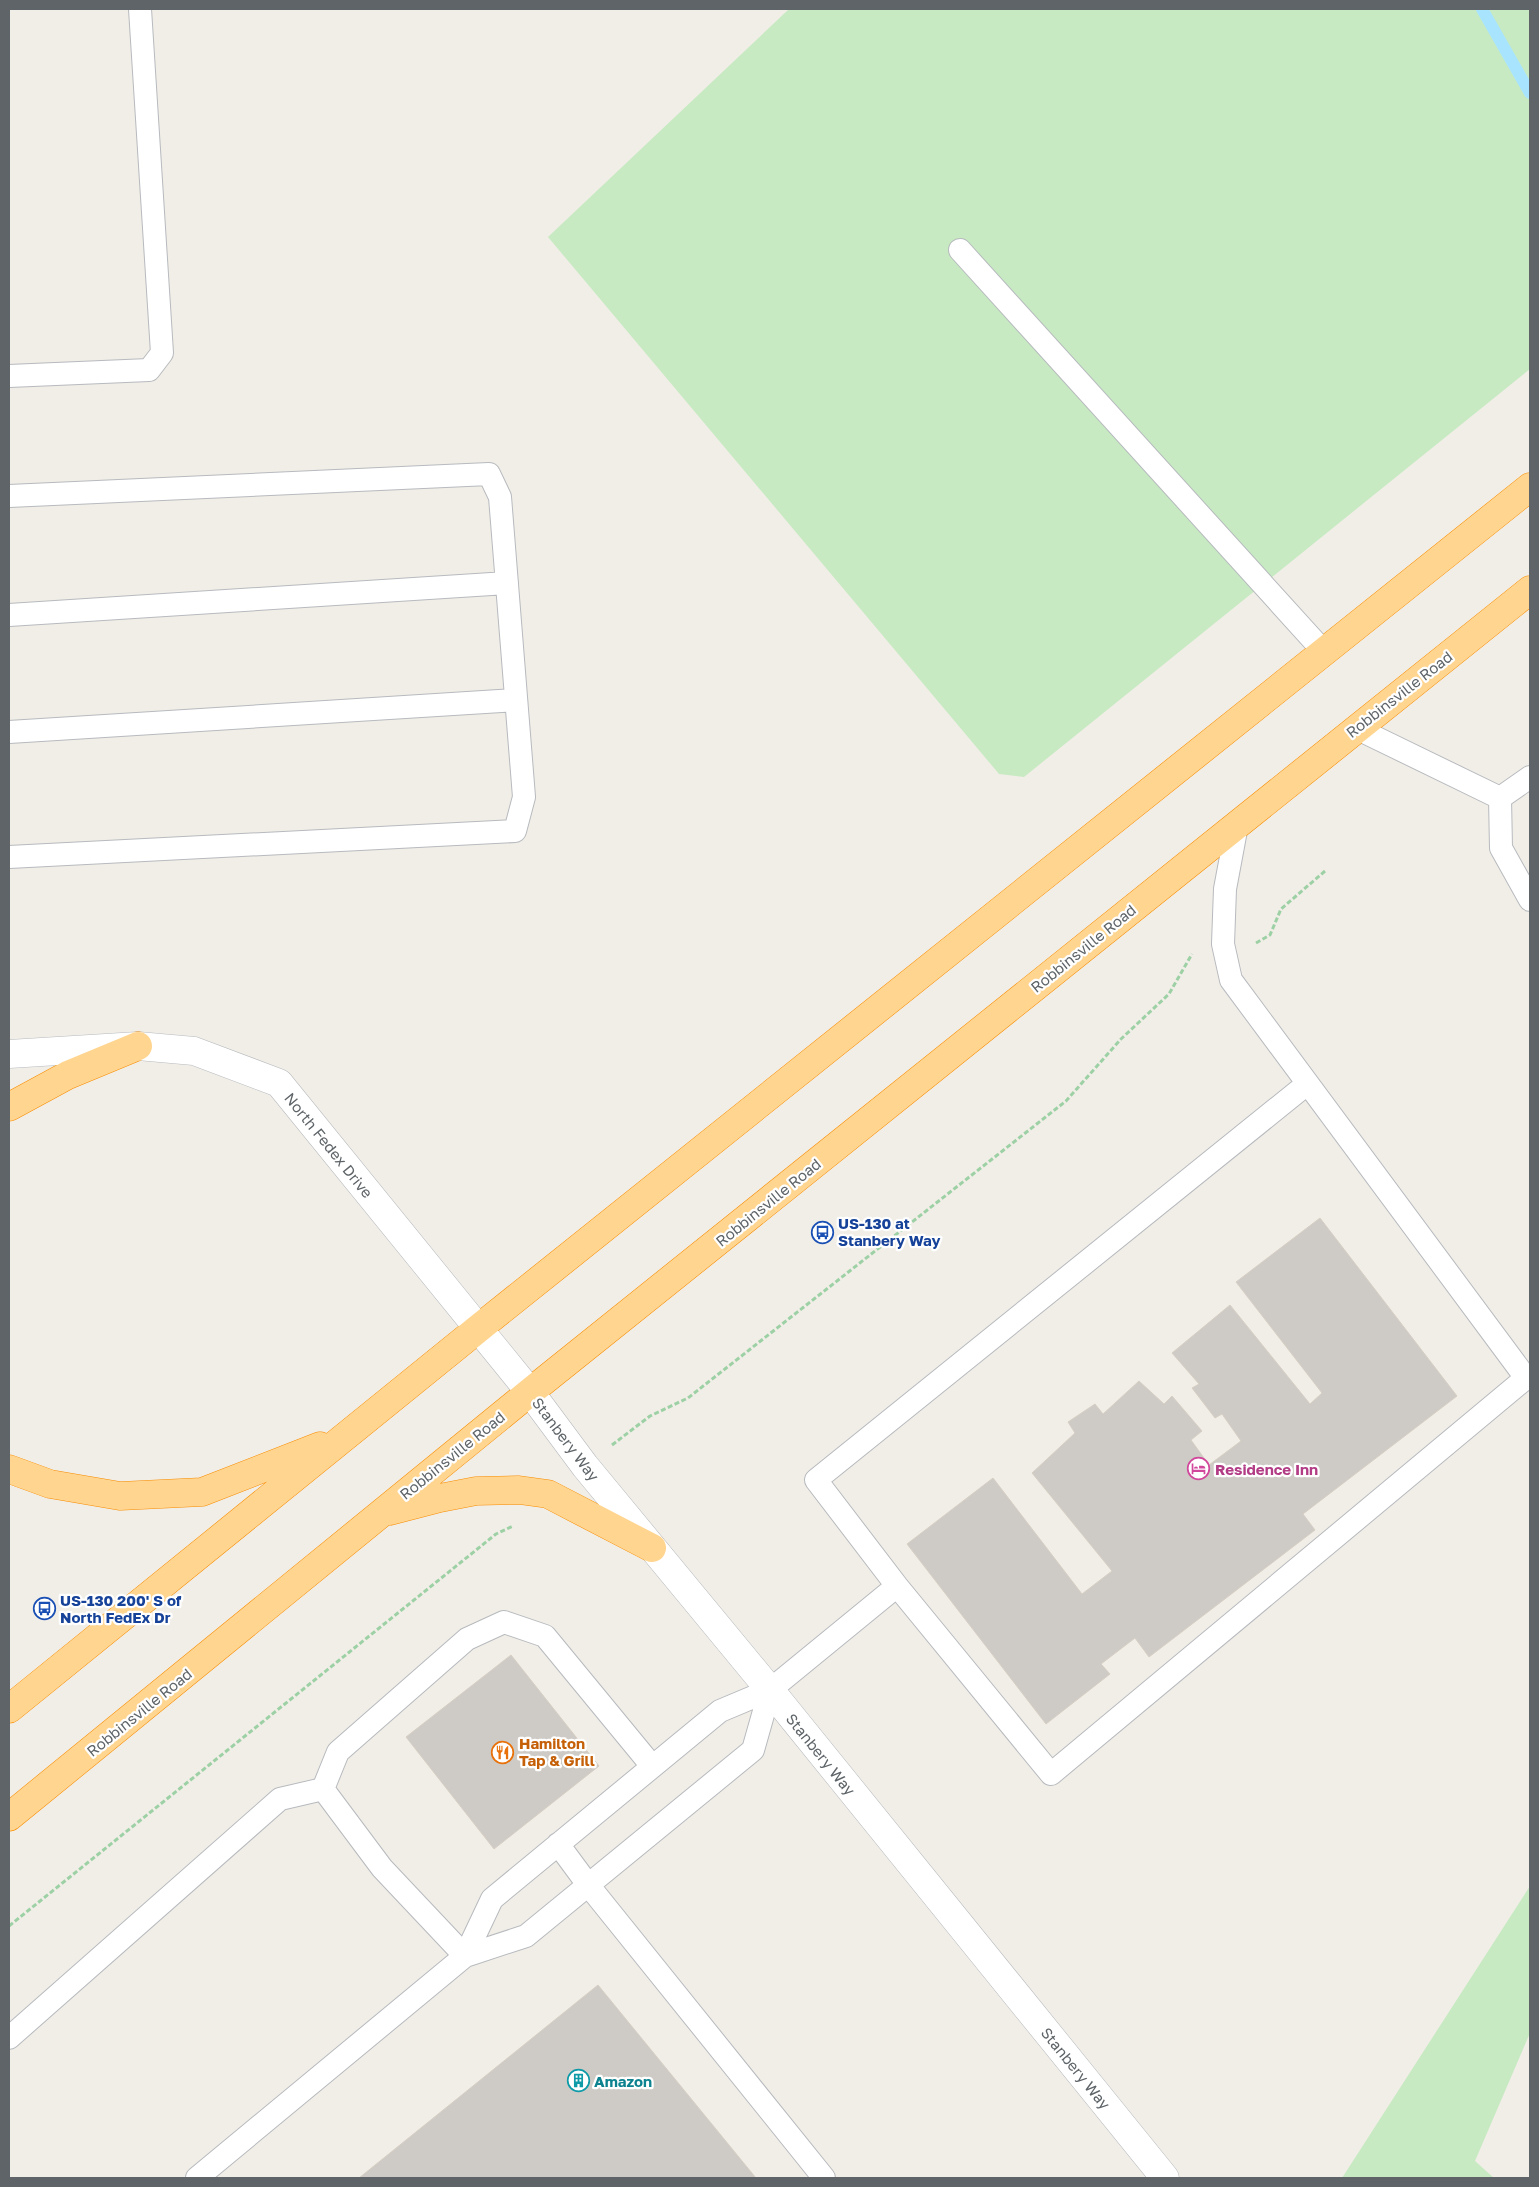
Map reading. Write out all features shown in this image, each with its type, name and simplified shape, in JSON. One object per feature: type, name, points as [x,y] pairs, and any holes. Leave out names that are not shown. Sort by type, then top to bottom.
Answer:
[{"type":"highway","points":[[9,1709],[479,1328],[1325,653],[1530,487]]},
{"type":"highway","name":"Robbinsville Road","points":[[9,1817],[530,1392],[1530,590]]},
{"type":"highway","points":[[9,1107],[68,1075],[138,1046]]},
{"type":"highway","points":[[9,1469],[50,1484],[120,1496],[202,1492],[345,1437]]},
{"type":"highway","points":[[381,1513],[476,1491],[519,1490],[548,1494],[652,1548]]},
{"type":"street","name":"North Fedex Drive","points":[[9,1054],[138,1046],[194,1051],[279,1083],[479,1328]]},
{"type":"street","name":"Stanbery Way","points":[[479,1328],[585,1466],[770,1690],[1164,2178]]},
{"type":"lane","points":[[9,376],[149,370],[162,353],[140,9]]},
{"type":"lane","points":[[960,250],[1325,653]]},
{"type":"lane","points":[[9,496],[489,474],[500,498],[524,797],[515,831],[9,857]]},
{"type":"lane","points":[[9,615],[507,583]]},
{"type":"lane","points":[[9,732],[516,700]]},
{"type":"lane","points":[[1356,728],[1500,798]]},
{"type":"lane","points":[[1500,798],[1530,777]]},
{"type":"lane","points":[[1500,798],[1501,848],[1530,900]]},
{"type":"lane","points":[[1237,824],[1225,889],[1223,935],[1223,944],[1231,980],[1306,1084],[1526,1378],[1051,1774],[897,1586],[816,1480],[1306,1084]]},
{"type":"lane","points":[[465,1956],[492,1899],[720,1711],[770,1690],[897,1586]]},
{"type":"lane","points":[[323,1789],[338,1752],[467,1639],[504,1622],[546,1636],[652,1766]]},
{"type":"lane","points":[[196,2178],[465,1956],[526,1936],[752,1750],[770,1690]]},
{"type":"lane","points":[[323,1789],[382,1868],[465,1956]]},
{"type":"lane","points":[[9,2038],[280,1799],[323,1789]]},
{"type":"lane","points":[[558,1844],[589,1886],[824,2178]]},
{"type":"path","points":[[1252,943],[1259,943],[1270,935],[1281,909],[1325,871]]},
{"type":"path","points":[[650,1416],[688,1398],[1066,1101],[1121,1039],[1169,994],[1186,962],[1195,950]]},
{"type":"path","points":[[9,1926],[496,1534],[518,1524]]},
{"type":"green space","points":[[789,9],[1530,9],[1530,369],[1024,777],[999,774],[548,237]]},
{"type":"green space","points":[[1530,1886],[1530,2033],[1475,2161],[1494,2178],[1342,2178]]},
{"type":"building","name":"Residence Inn","points":[[1320,1218],[1457,1396],[1303,1514],[1315,1530],[1149,1657],[1135,1638],[1101,1664],[1110,1674],[1046,1724],[907,1544],[993,1478],[1082,1594],[1112,1571],[1032,1473],[1075,1433],[1068,1422],[1095,1404],[1103,1414],[1139,1381],[1164,1404],[1172,1396],[1202,1431],[1191,1440],[1209,1465],[1241,1441],[1222,1414],[1215,1418],[1192,1388],[1199,1384],[1172,1353],[1230,1305],[1310,1404],[1322,1393],[1236,1282]]},
{"type":"building","name":"Hamilton Tap & Grill","points":[[511,1655],[599,1766],[494,1849],[406,1737]]},
{"type":"building","name":"Amazon","points":[[598,1985],[756,2178],[359,2178]]},
{"type":"waterway","points":[[1482,9],[1530,93]]},
{"type":"place","name":"US-130 at Stanbery Way","points":[[822,1232]]},
{"type":"place","name":"Residence Inn","points":[[1199,1469]]},
{"type":"place","name":"US-130 200' S of North FedEx Dr","points":[[44,1609]]},
{"type":"place","name":"Hamilton Tap & Grill","points":[[503,1752]]},
{"type":"place","name":"Amazon","points":[[578,2081]]}]
